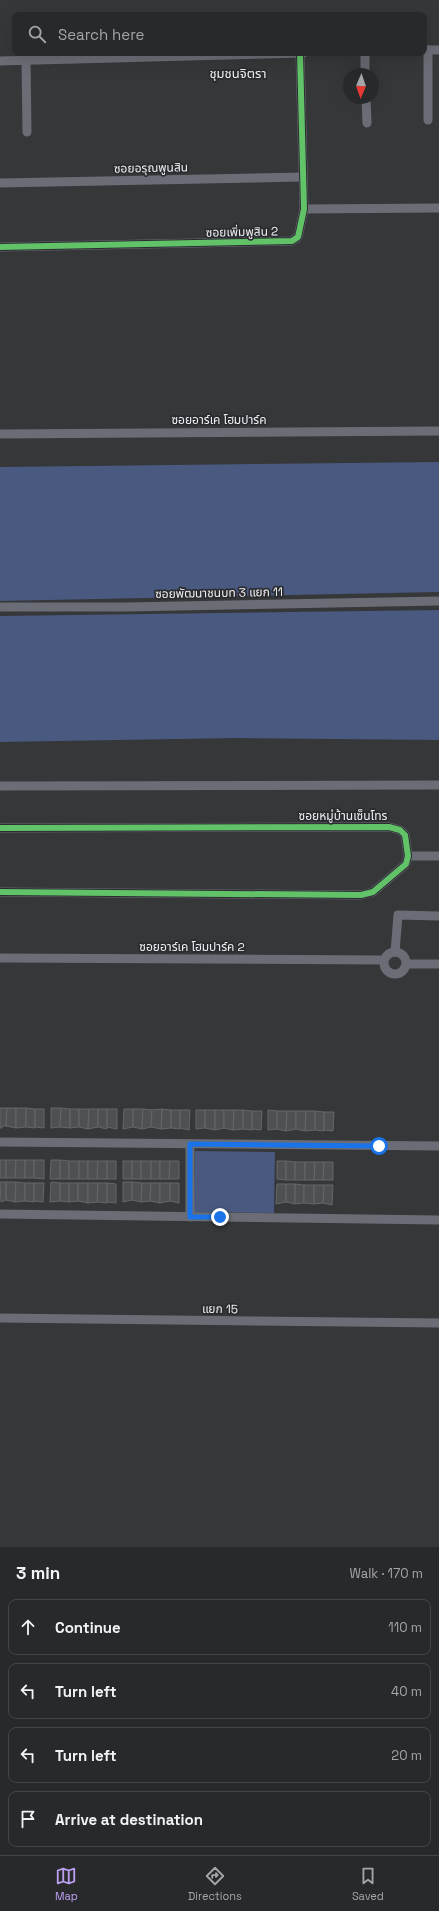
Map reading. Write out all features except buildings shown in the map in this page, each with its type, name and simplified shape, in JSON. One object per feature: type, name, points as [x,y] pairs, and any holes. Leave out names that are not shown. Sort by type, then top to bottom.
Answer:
[{"type":"street","points":[[427,50],[439,50]]},
{"type":"street","points":[[0,61],[183,56]]},
{"type":"street","name":"ซอยเพิ่มพูสิน 2","points":[[0,246],[292,241],[298,237],[304,209],[300,56]]},
{"type":"street","points":[[364,56],[365,68]]},
{"type":"street","points":[[426,56],[428,120]]},
{"type":"street","points":[[26,60],[28,132]]},
{"type":"street","points":[[366,104],[367,123]]},
{"type":"street","name":"ซอยอรุณพูนสิน","points":[[0,183],[302,176]]},
{"type":"street","points":[[304,209],[439,208]]},
{"type":"street","name":"ซอยอาร์เค โฮมปาร์ค","points":[[0,434],[439,431]]},
{"type":"street","name":"ซอยพัฒนาชนบท 3 แยก 11","points":[[0,607],[135,607],[439,601]]},
{"type":"street","points":[[0,786],[439,785]]},
{"type":"street","name":"ซอยหมู่บ้านเซ็นโทร","points":[[0,828],[389,827],[400,830],[404,835],[408,856]]},
{"type":"street","points":[[0,892],[361,895],[373,892],[406,864],[408,856],[439,856]]},
{"type":"street","points":[[395,952],[398,916],[439,916]]},
{"type":"street","points":[[395,952],[404,957],[406,964],[400,973],[393,974],[385,967],[384,960],[388,954],[395,952]]},
{"type":"street","name":"ซอยอาร์เค โฮมปาร์ค 2","points":[[0,958],[384,960]]},
{"type":"street","points":[[406,964],[439,964]]},
{"type":"street","points":[[0,1142],[439,1146]]},
{"type":"street","points":[[190,1144],[190,1217]]},
{"type":"street","points":[[0,1214],[439,1220]]},
{"type":"street","name":"แยก 15","points":[[0,1318],[439,1324]]},
{"type":"shaded area","points":[[439,462],[439,592],[0,601],[0,467]]},
{"type":"shaded area","points":[[439,610],[439,740],[236,738],[0,742],[0,616]]},
{"type":"shaded area","points":[[195,1151],[275,1152],[274,1213],[194,1212]]},
{"type":"cycle path","points":[[0,247],[292,241],[298,237],[304,209],[300,56]]},
{"type":"cycle path","points":[[0,828],[389,827],[400,830],[405,835],[408,856],[406,864],[373,892],[361,895],[0,892]]},
{"type":"district","name":"ชุมชนจิตรา","points":[[238,73]]},
{"type":"route","points":[[220,1217],[190,1217],[190,1144],[379,1146]]}]
